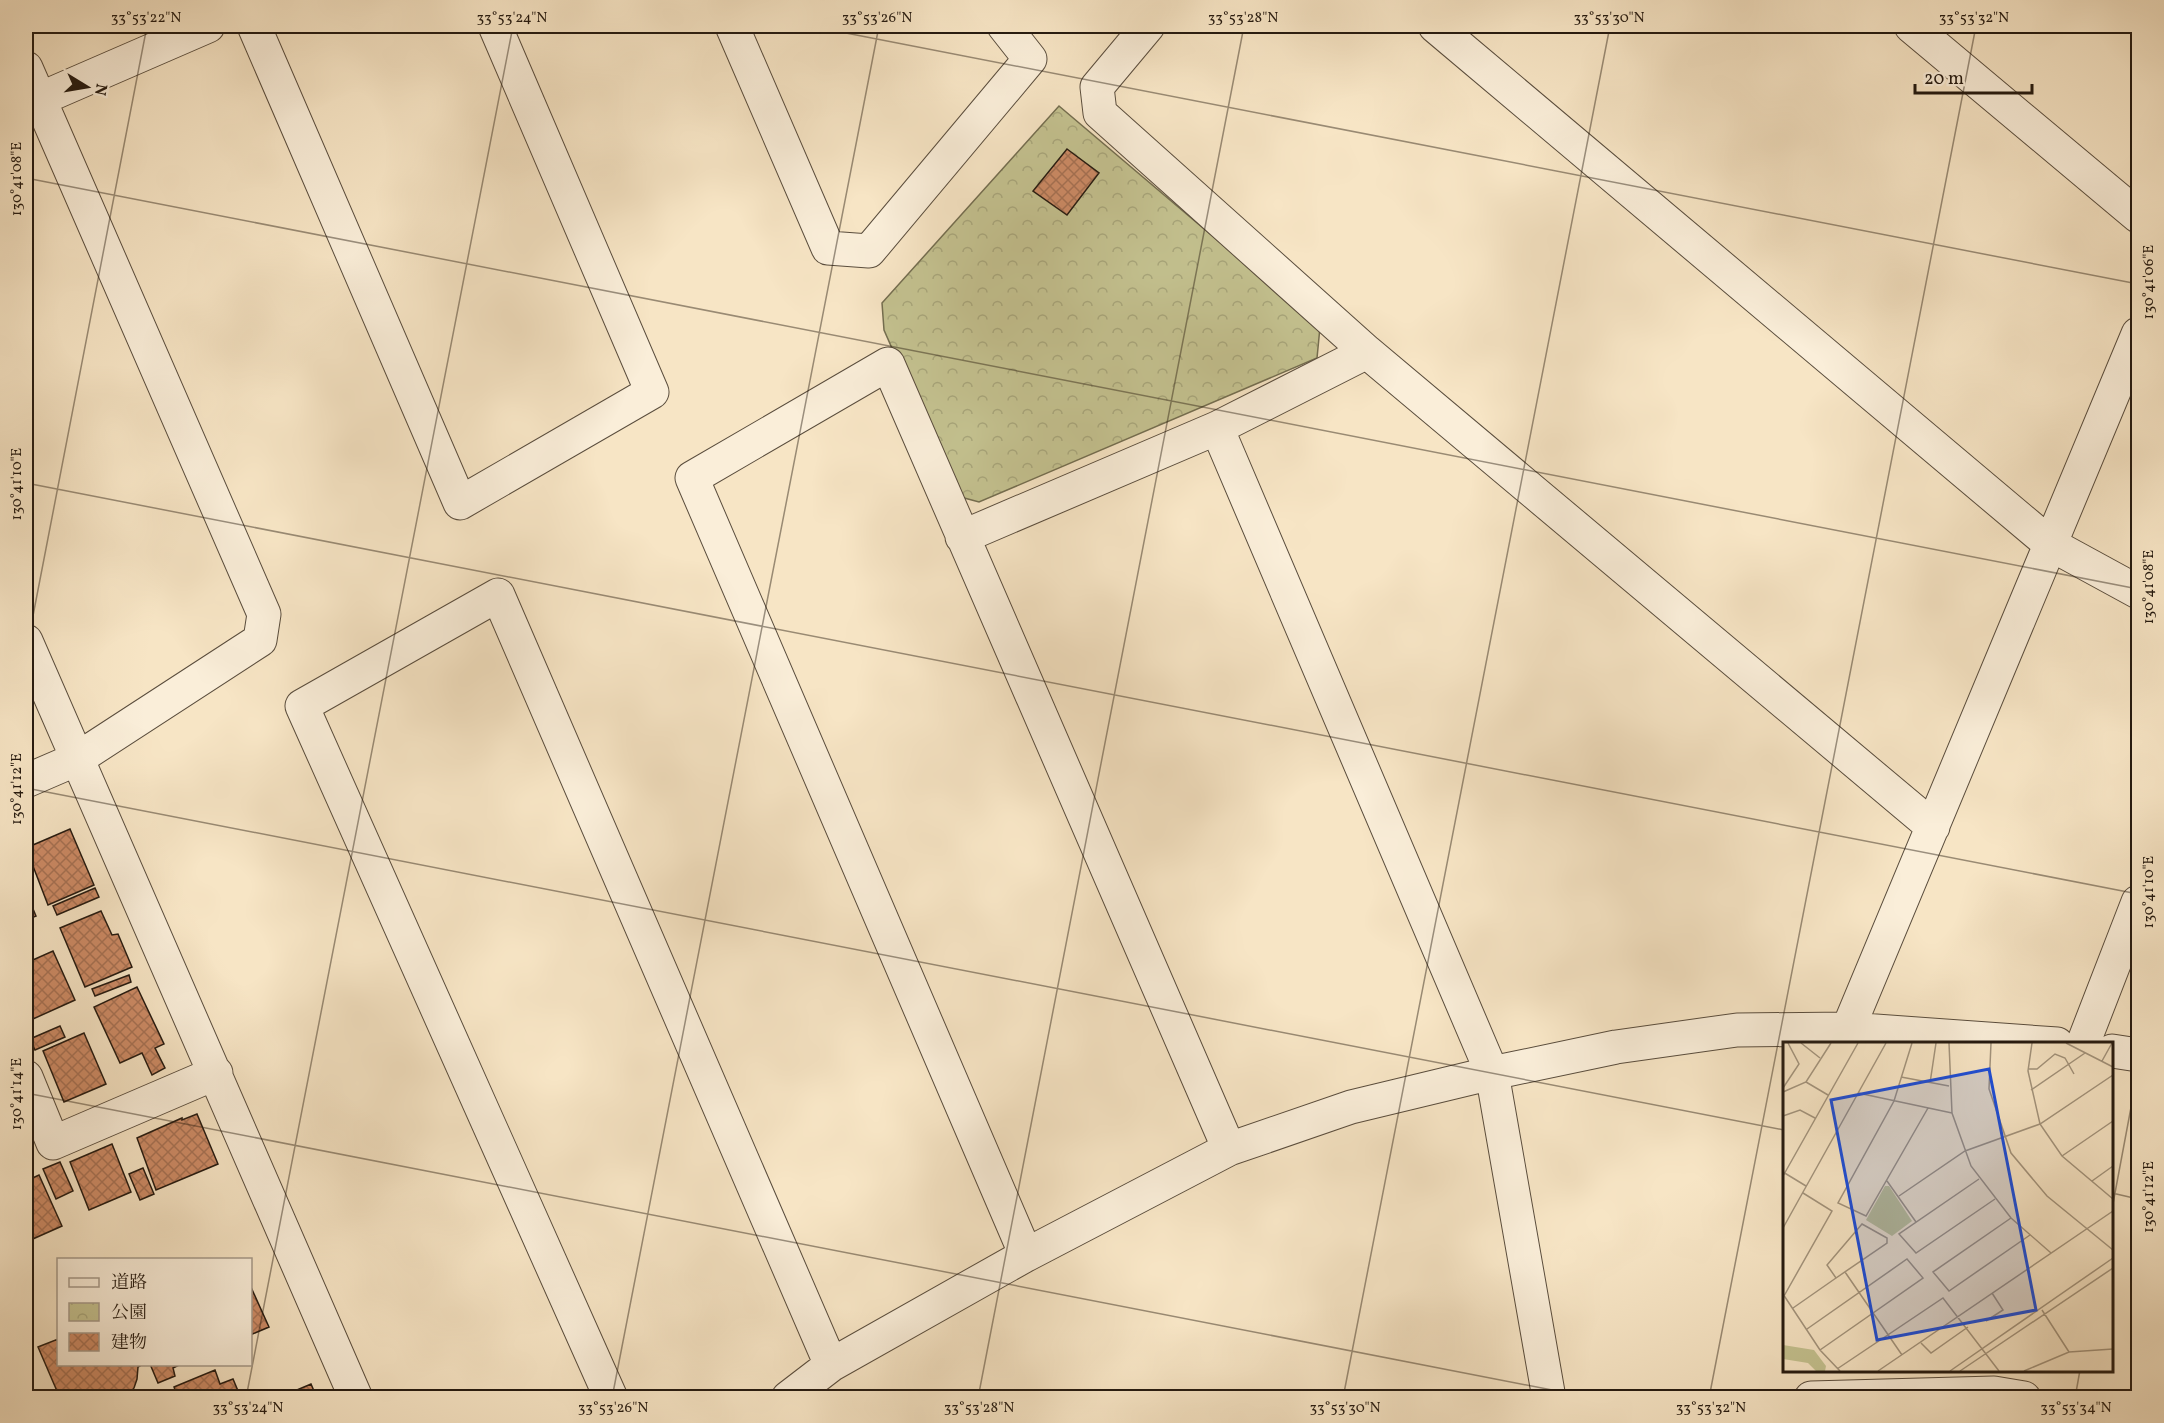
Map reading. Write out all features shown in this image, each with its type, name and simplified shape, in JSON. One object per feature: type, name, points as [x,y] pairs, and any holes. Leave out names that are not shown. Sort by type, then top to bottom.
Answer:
[{"type":"street","points":[[32,102],[208,26]]},
{"type":"street","points":[[254,26],[460,503],[652,392],[495,26]]},
{"type":"street","points":[[732,26],[828,248],[869,251],[1030,59],[1004,26]]},
{"type":"street","points":[[1148,26],[1097,87],[1100,113],[1367,352],[1933,827]]},
{"type":"street","points":[[1435,26],[2050,544],[2139,592]]},
{"type":"street","points":[[1911,26],[2139,216]]},
{"type":"street","points":[[26,68],[32,102],[264,614],[260,640],[77,759],[26,781]]},
{"type":"street","points":[[1848,1029],[2139,334]]},
{"type":"street","points":[[962,537],[1217,428],[1367,352]]},
{"type":"street","points":[[1026,1255],[692,478],[888,364],[1229,1149]]},
{"type":"street","points":[[1217,428],[1492,1073],[1549,1398]]},
{"type":"street","points":[[611,1398],[302,706],[498,596],[831,1365]]},
{"type":"street","points":[[26,641],[356,1398]]},
{"type":"street","points":[[2085,1042],[2139,902]]},
{"type":"street","points":[[788,1398],[831,1365],[1026,1255],[1229,1149],[1352,1107],[1492,1073],[1616,1047],[1737,1030],[1848,1029],[2029,1042]]},
{"type":"street","points":[[2113,1051],[2139,1055]]},
{"type":"street","points":[[26,1077],[53,1143],[216,1073]]},
{"type":"street","points":[[1811,1398],[1994,1393],[2024,1398]]},
{"type":"green space","points":[[1059,106],[1320,327],[1317,358],[979,502],[957,496],[884,330],[882,303]]},
{"type":"building","points":[[1067,149],[1099,173],[1067,215],[1033,191]]},
{"type":"building","points":[[70,829],[94,885],[48,905],[26,848]]},
{"type":"building","points":[[95,888],[99,897],[57,915],[53,906]]},
{"type":"building","points":[[26,892],[36,916],[26,920]]},
{"type":"building","points":[[101,911],[112,935],[118,934],[132,967],[85,987],[60,928]]},
{"type":"building","points":[[53,951],[75,1000],[33,1019],[26,1003],[26,963]]},
{"type":"building","points":[[129,975],[131,982],[95,996],[92,989]]},
{"type":"building","points":[[137,987],[164,1044],[155,1048],[165,1068],[152,1075],[142,1053],[120,1063],[94,1007]]},
{"type":"building","points":[[60,1026],[65,1037],[35,1050],[30,1039]]},
{"type":"building","points":[[84,1033],[106,1084],[64,1102],[43,1051]]},
{"type":"building","points":[[197,1114],[218,1164],[156,1190],[137,1138],[182,1118],[182,1120]]},
{"type":"building","points":[[112,1144],[131,1192],[89,1210],[70,1162]]},
{"type":"building","points":[[60,1162],[73,1191],[56,1199],[43,1169]]},
{"type":"building","points":[[143,1168],[154,1194],[140,1200],[129,1174]]},
{"type":"building","points":[[39,1175],[62,1226],[26,1242],[26,1181]]},
{"type":"building","points":[[252,1289],[269,1327],[252,1334]]},
{"type":"building","points":[[57,1339],[57,1366],[140,1366],[134,1388],[126,1398],[60,1398],[38,1347]]},
{"type":"building","points":[[151,1366],[177,1366],[173,1368],[175,1376],[158,1383]]},
{"type":"building","points":[[215,1370],[220,1384],[233,1379],[241,1398],[178,1398],[174,1387]]},
{"type":"building","points":[[311,1384],[317,1398],[278,1398]]}]
